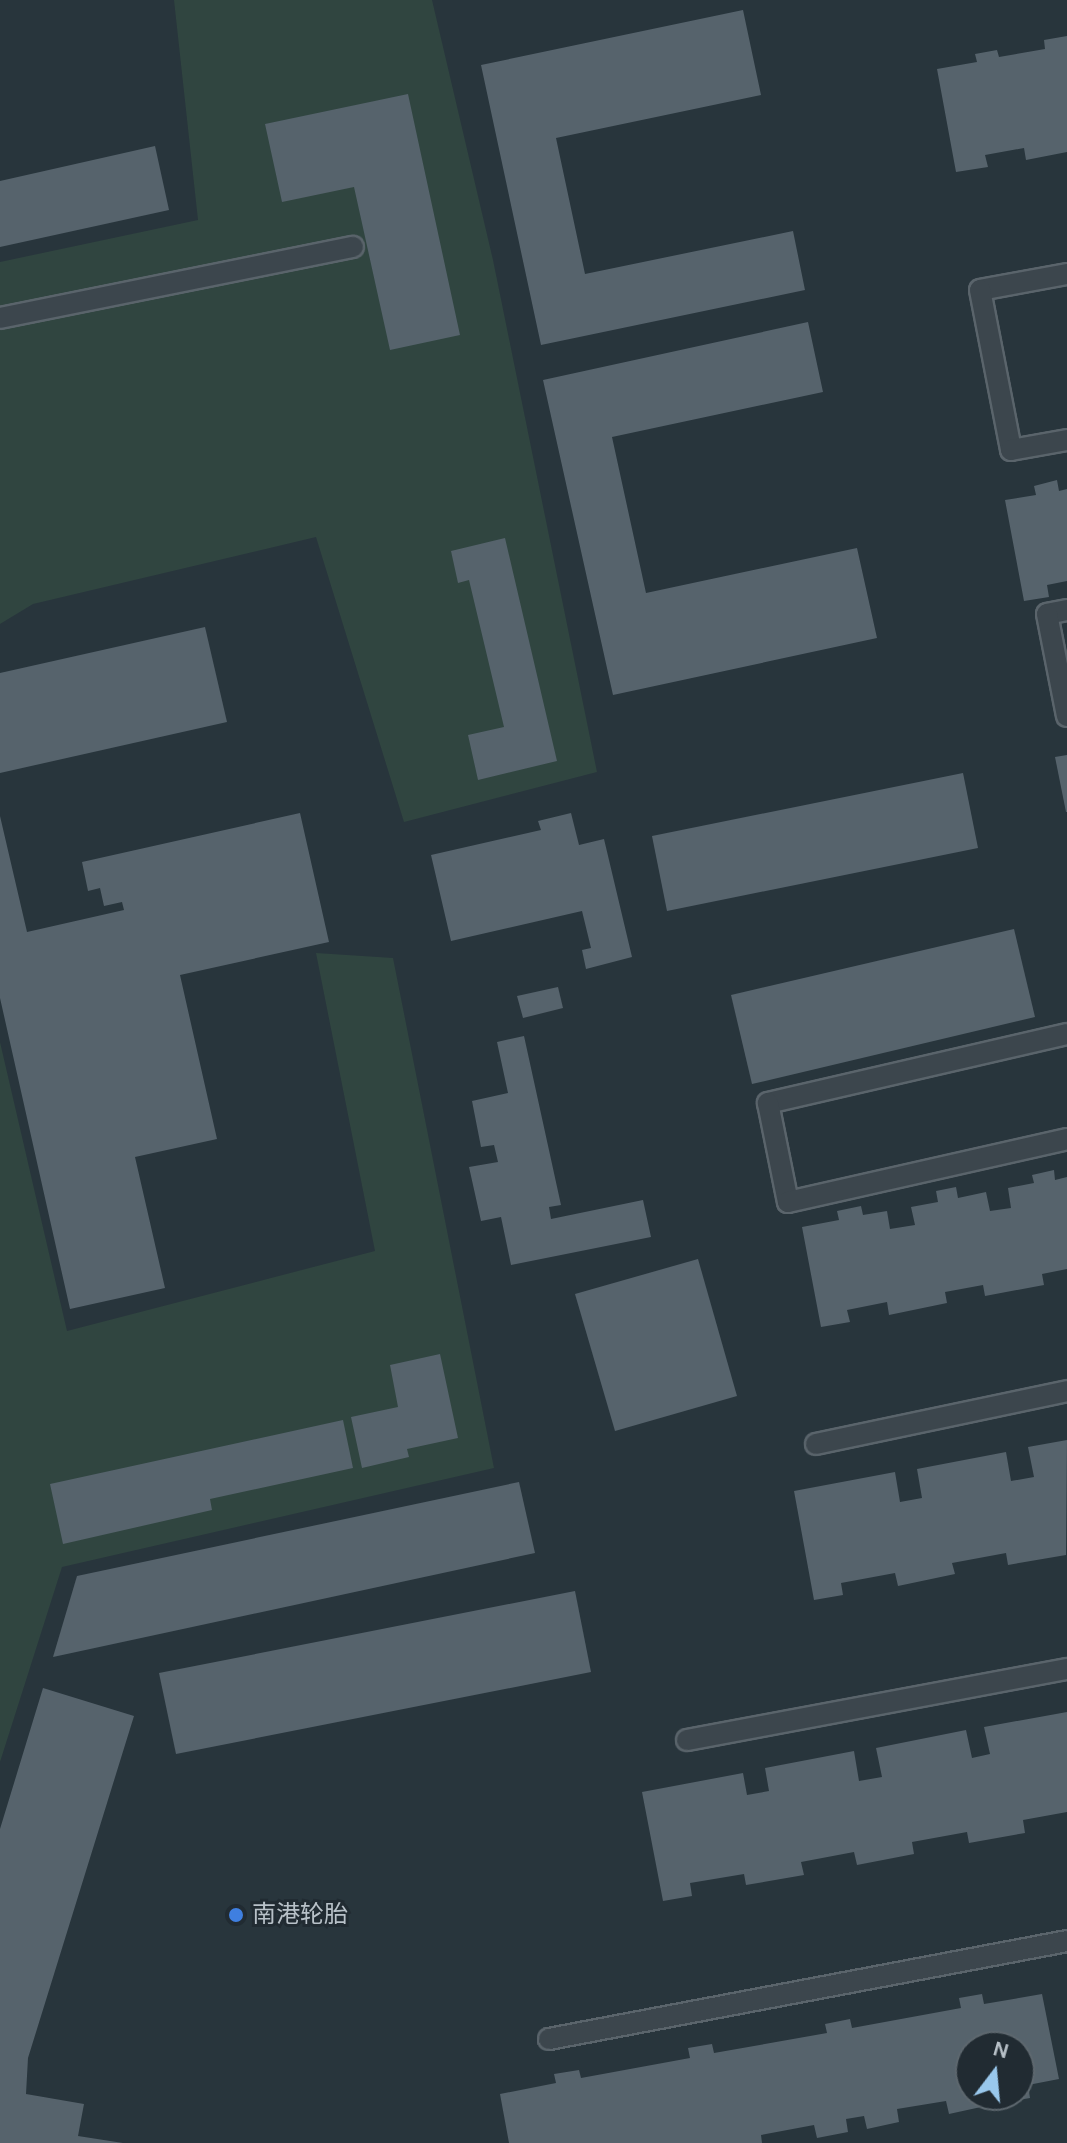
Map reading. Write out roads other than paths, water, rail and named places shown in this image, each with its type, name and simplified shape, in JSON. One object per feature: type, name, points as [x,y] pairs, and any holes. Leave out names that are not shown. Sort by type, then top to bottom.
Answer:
[{"type":"lane","points":[[0,318],[353,247]]},
{"type":"lane","points":[[1067,274],[980,290],[1011,450],[1067,440]]},
{"type":"lane","points":[[1067,610],[1047,614],[1067,716]]},
{"type":"lane","points":[[1067,1034],[768,1103],[788,1202],[1067,1139]]},
{"type":"lane","points":[[816,1444],[1067,1391]]},
{"type":"lane","points":[[687,1740],[1067,1669]]},
{"type":"lane","points":[[549,2039],[1067,1941]]},
{"type":"place","name":"南港轮胎","points":[[236,1915]]}]
